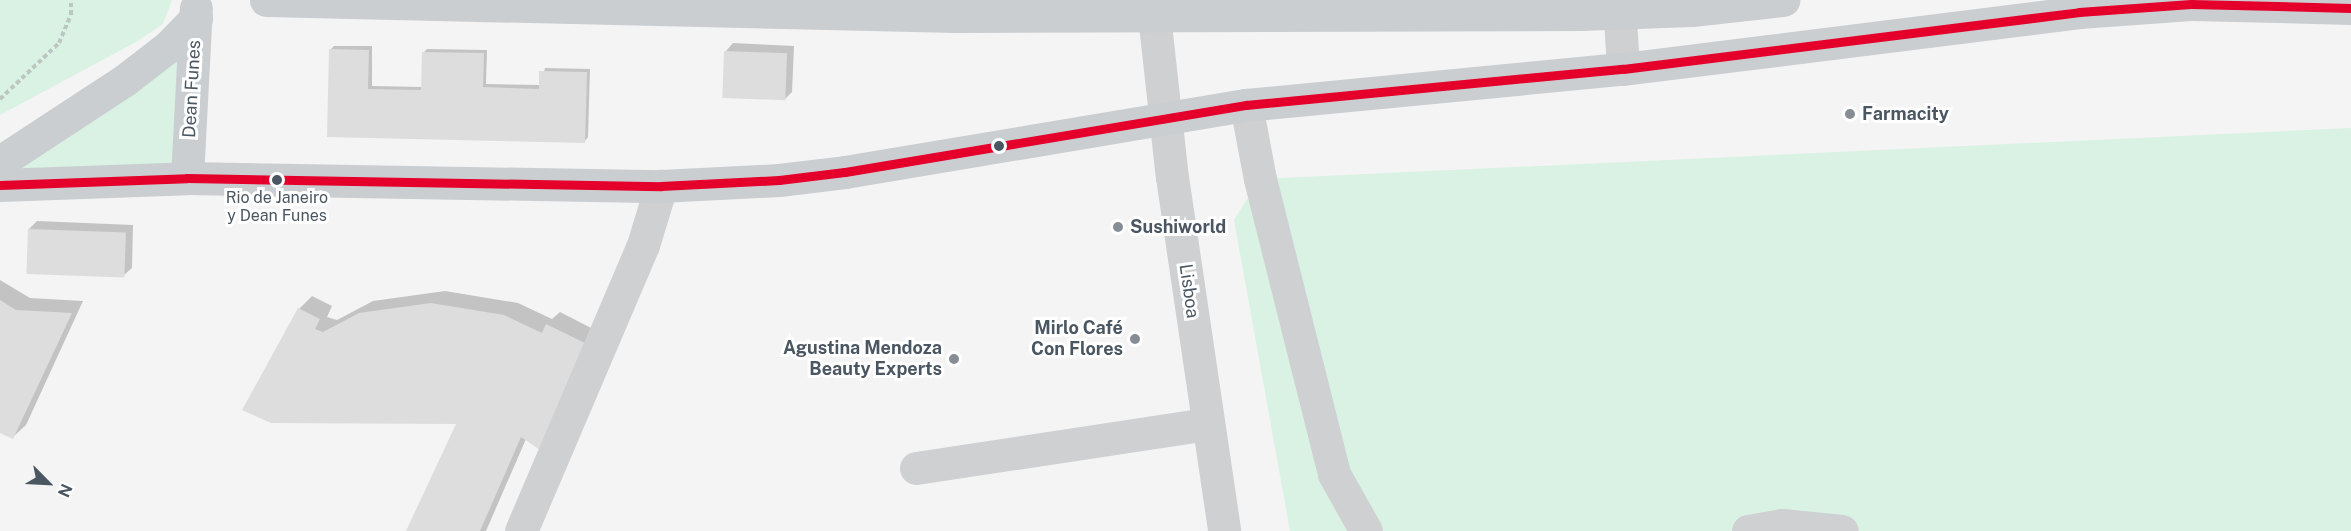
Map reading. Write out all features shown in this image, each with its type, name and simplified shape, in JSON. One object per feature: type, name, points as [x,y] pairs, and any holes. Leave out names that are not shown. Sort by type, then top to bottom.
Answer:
[{"type":"main road","points":[[266,0],[955,8],[1154,15],[1619,6],[1692,10],[1783,0]]},
{"type":"main road","points":[[0,185],[187,178],[662,186],[845,172],[1165,116],[1245,105],[1623,69],[2078,6],[2191,4],[2351,8]]},
{"type":"main road","points":[[0,162],[125,80],[169,46],[196,9]]},
{"type":"main road","name":"Dean Funes","points":[[187,178],[196,9]]},
{"type":"street","points":[[1619,6],[1623,69]]},
{"type":"street","name":"Lisboa","points":[[1154,15],[1165,116],[1224,531]]},
{"type":"street","points":[[1245,105],[1260,179],[1334,474],[1366,531]]},
{"type":"street","points":[[521,531],[643,245],[662,186]]},
{"type":"street","points":[[916,468],[1208,424]]},
{"type":"street","points":[[1748,531],[1782,525],[1842,531]]},
{"type":"path","points":[[0,99],[59,43],[71,15],[71,0]]},
{"type":"green space","points":[[0,0],[172,0],[163,24],[136,42],[0,115]]},
{"type":"green space","points":[[190,32],[180,172],[0,180]]},
{"type":"green space","points":[[2351,128],[2351,531],[1290,531],[1234,220],[1260,179]]},
{"type":"building","points":[[329,49],[369,50],[368,89],[421,90],[422,52],[484,53],[483,87],[539,89],[539,71],[587,72],[585,143],[327,137]]},
{"type":"building","points":[[724,51],[787,53],[785,100],[722,98]]},
{"type":"building","points":[[28,229],[126,232],[124,277],[26,274]]},
{"type":"building","points":[[0,300],[16,310],[72,313],[13,439],[0,433]]},
{"type":"building","points":[[431,303],[504,315],[542,333],[546,324],[587,344],[540,450],[521,437],[480,531],[406,531],[456,424],[271,423],[242,410],[298,308],[320,319],[315,329],[323,332],[359,313]]},
{"type":"transit line","points":[[0,185],[187,178],[661,186],[779,180],[845,172],[1246,105],[1623,69],[2079,12],[2191,4],[2351,8]]},
{"type":"place","name":"Farmacity","points":[[1850,114]]},
{"type":"place","name":"Rio de Janeiro y Dean Funes","points":[[277,180]]},
{"type":"place","name":"Sushiworld","points":[[1118,227]]},
{"type":"place","name":"Mirlo Café Con Flores","points":[[1135,339]]},
{"type":"place","name":"Agustina Mendoza Beauty Experts","points":[[954,359]]}]
